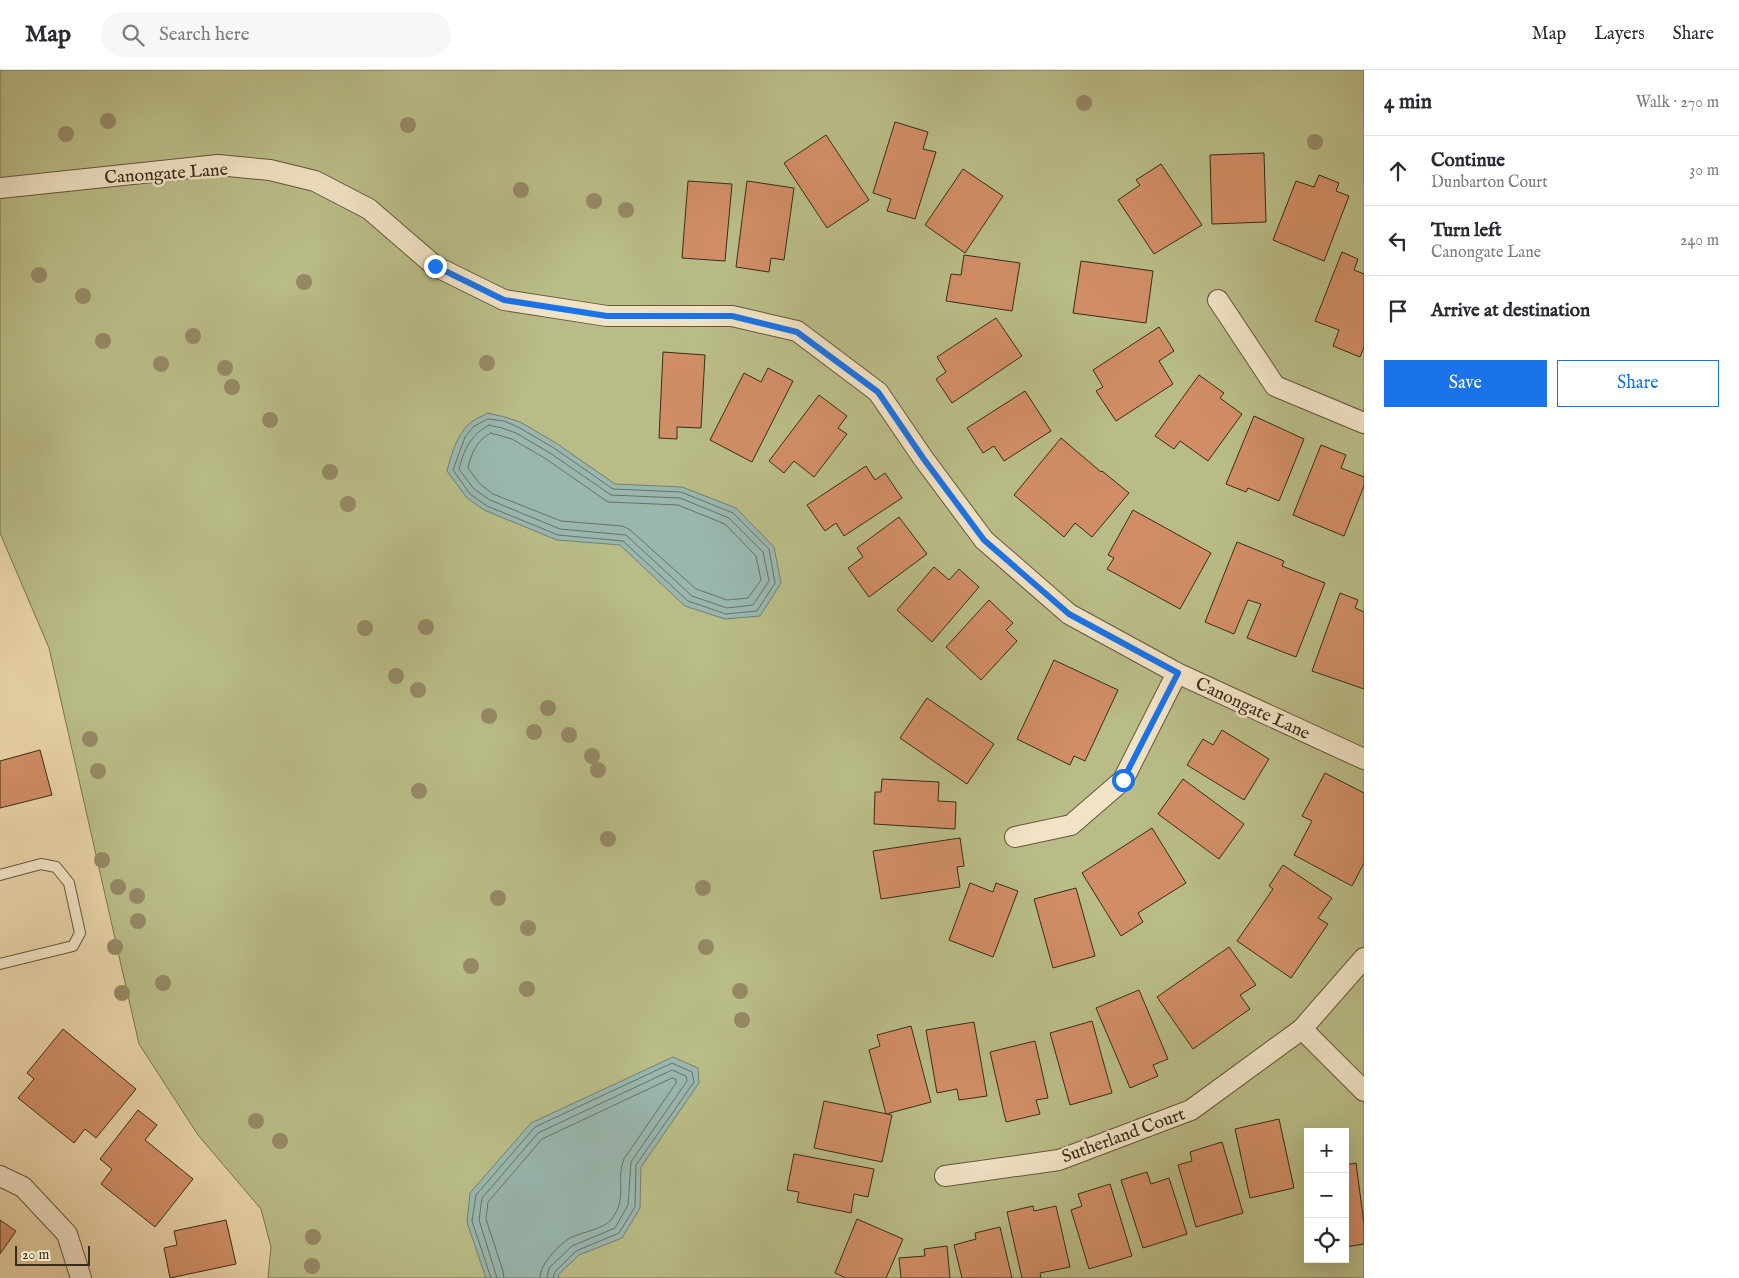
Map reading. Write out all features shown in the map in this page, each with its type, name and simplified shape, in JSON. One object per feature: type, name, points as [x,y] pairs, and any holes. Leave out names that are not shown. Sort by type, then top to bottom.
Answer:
[{"type":"street","name":"Canongate Lane","points":[[0,188],[218,165],[270,170],[314,182],[369,209],[435,266],[504,300],[607,316],[732,316],[797,332],[878,392],[923,458],[984,540],[1069,614],[1178,673],[1364,759]]},
{"type":"street","points":[[1218,300],[1275,386],[1364,423]]},
{"type":"street","points":[[1015,837],[1071,825],[1123,780],[1178,673]]},
{"type":"street","name":"Sutherland Court","points":[[945,1176],[1059,1160],[1191,1110],[1302,1029],[1364,958]]},
{"type":"street","points":[[1302,1029],[1364,1091]]},
{"type":"street","points":[[0,1176],[23,1187],[67,1234],[82,1278]]},
{"type":"lane","points":[[0,875],[41,864],[56,867],[69,884],[80,933],[73,946],[0,964]]},
{"type":"green space","points":[[0,70],[1364,70],[1364,1278],[268,1278],[271,1247],[261,1209],[198,1135],[139,1044],[49,648],[0,533]]},
{"type":"water","points":[[487,413],[520,422],[556,443],[615,484],[682,487],[736,508],[774,547],[781,583],[760,616],[725,619],[685,606],[620,545],[557,540],[484,510],[467,498],[447,471],[461,434],[471,422]]},
{"type":"water","points":[[673,1057],[698,1068],[699,1083],[641,1167],[640,1208],[622,1238],[579,1255],[558,1275],[559,1278],[486,1278],[467,1222],[470,1193],[531,1123]]},
{"type":"building","points":[[895,122],[928,132],[923,149],[936,152],[915,219],[887,211],[891,199],[873,193]]},
{"type":"building","points":[[826,135],[869,200],[827,228],[784,163]]},
{"type":"building","points":[[1264,153],[1266,222],[1212,224],[1210,155]]},
{"type":"building","points":[[1161,164],[1202,225],[1154,254],[1118,200],[1140,185],[1136,180]]},
{"type":"building","points":[[963,169],[1003,196],[965,253],[925,225]]},
{"type":"building","points":[[1319,175],[1339,183],[1336,191],[1349,196],[1324,261],[1273,240],[1296,181],[1314,187]]},
{"type":"building","points":[[688,181],[732,184],[725,261],[682,258]]},
{"type":"building","points":[[747,181],[794,188],[784,260],[771,258],[769,272],[736,267]]},
{"type":"building","points":[[1342,252],[1358,259],[1354,270],[1364,274],[1364,347],[1360,357],[1333,346],[1339,330],[1315,321]]},
{"type":"building","points":[[964,255],[1020,263],[1012,311],[946,301],[951,274],[961,275]]},
{"type":"building","points":[[1081,261],[1153,271],[1146,323],[1073,313]]},
{"type":"building","points":[[996,318],[1022,356],[952,403],[936,379],[946,372],[937,357]]},
{"type":"building","points":[[1159,327],[1174,351],[1159,361],[1173,384],[1116,421],[1096,391],[1103,387],[1093,370]]},
{"type":"building","points":[[663,352],[705,355],[701,428],[677,427],[677,439],[659,438]]},
{"type":"building","points":[[768,368],[793,381],[752,462],[710,440],[744,373],[761,382]]},
{"type":"building","points":[[1199,375],[1224,393],[1220,398],[1242,414],[1208,461],[1180,441],[1174,449],[1155,436]]},
{"type":"building","points":[[1025,391],[1051,431],[1004,461],[994,446],[983,453],[967,428]]},
{"type":"building","points":[[819,395],[847,416],[838,428],[847,434],[814,477],[794,461],[784,473],[769,461]]},
{"type":"building","points":[[1254,416],[1304,439],[1279,501],[1248,488],[1246,492],[1226,484]]},
{"type":"building","points":[[1061,438],[1129,493],[1092,537],[1075,523],[1064,537],[1014,495]]},
{"type":"building","points":[[1321,445],[1346,455],[1341,468],[1364,477],[1364,486],[1344,536],[1293,515]]},
{"type":"building","points":[[866,466],[875,480],[885,473],[902,498],[844,536],[836,523],[825,531],[807,505]]},
{"type":"building","points":[[1133,510],[1211,553],[1180,609],[1107,569],[1114,558],[1108,555]]},
{"type":"building","points":[[899,517],[927,554],[869,597],[848,568],[863,557],[857,548]]},
{"type":"building","points":[[1237,542],[1284,561],[1282,566],[1325,583],[1296,657],[1247,638],[1261,604],[1248,600],[1234,634],[1205,622]]},
{"type":"building","points":[[934,567],[949,580],[959,569],[979,587],[932,642],[897,610]]},
{"type":"building","points":[[1340,593],[1358,600],[1355,608],[1364,612],[1364,689],[1312,671]]},
{"type":"building","points":[[989,600],[1013,623],[1006,630],[1017,641],[981,680],[946,647]]},
{"type":"building","points":[[1054,660],[1118,690],[1085,761],[1074,756],[1070,765],[1017,739]]},
{"type":"building","points":[[927,698],[994,744],[967,784],[900,738]]},
{"type":"building","points":[[1222,730],[1269,759],[1244,800],[1187,765],[1203,739],[1213,745]]},
{"type":"building","points":[[40,750],[52,795],[0,808],[0,761]]},
{"type":"building","points":[[1325,773],[1364,793],[1364,863],[1352,886],[1294,855],[1312,821],[1302,816]]},
{"type":"building","points":[[882,779],[939,782],[938,801],[956,802],[955,829],[874,824],[875,792],[881,792]]},
{"type":"building","points":[[1183,779],[1244,824],[1219,859],[1158,814]]},
{"type":"building","points":[[1152,828],[1186,883],[1138,913],[1143,922],[1121,936],[1082,873]]},
{"type":"building","points":[[960,838],[964,866],[957,867],[960,887],[881,899],[873,851]]},
{"type":"building","points":[[1283,865],[1332,898],[1318,918],[1328,924],[1291,978],[1237,941],[1273,889],[1269,886]]},
{"type":"building","points":[[970,883],[993,892],[996,883],[1018,891],[993,957],[949,940]]},
{"type":"building","points":[[1076,888],[1095,956],[1053,968],[1034,899]]},
{"type":"building","points":[[1229,947],[1256,985],[1240,995],[1250,1009],[1193,1049],[1157,997]]},
{"type":"building","points":[[1139,990],[1168,1059],[1153,1065],[1158,1076],[1130,1088],[1096,1008]]},
{"type":"building","points":[[1092,1021],[1112,1093],[1070,1105],[1050,1033]]},
{"type":"building","points":[[974,1022],[987,1096],[959,1100],[957,1089],[937,1093],[926,1030]]},
{"type":"building","points":[[911,1026],[931,1102],[886,1114],[869,1050],[880,1046],[877,1035]]},
{"type":"building","points":[[63,1029],[136,1089],[96,1138],[85,1129],[74,1143],[18,1098],[34,1079],[27,1073]]},
{"type":"building","points":[[1035,1041],[1048,1098],[1036,1100],[1040,1114],[1006,1122],[990,1052]]},
{"type":"building","points":[[824,1101],[892,1115],[882,1162],[814,1148]]},
{"type":"building","points":[[138,1110],[157,1125],[145,1140],[193,1179],[155,1227],[101,1184],[112,1169],[100,1159]]},
{"type":"building","points":[[1279,1119],[1294,1188],[1250,1198],[1235,1129]]},
{"type":"building","points":[[1222,1142],[1243,1213],[1196,1227],[1178,1165],[1192,1161],[1190,1152]]},
{"type":"building","points":[[794,1154],[874,1169],[868,1197],[854,1194],[851,1213],[797,1202],[799,1192],[787,1190]]},
{"type":"building","points":[[1356,1163],[1364,1224],[1364,1244],[1349,1246],[1349,1173],[1349,1164]]},
{"type":"building","points":[[1147,1172],[1151,1184],[1169,1178],[1187,1234],[1143,1248],[1121,1180]]},
{"type":"building","points":[[1110,1184],[1132,1256],[1089,1269],[1071,1210],[1082,1206],[1078,1194]]},
{"type":"building","points":[[1033,1206],[1034,1211],[1056,1206],[1070,1267],[1040,1273],[1041,1278],[1022,1278],[1007,1212]]},
{"type":"building","points":[[857,1219],[903,1239],[886,1278],[846,1278],[835,1273]]},
{"type":"building","points":[[0,1220],[16,1231],[0,1254]]},
{"type":"building","points":[[226,1220],[236,1264],[170,1278],[164,1248],[177,1245],[174,1231]]},
{"type":"building","points":[[1000,1227],[1012,1278],[962,1278],[954,1245],[976,1239],[975,1233]]},
{"type":"building","points":[[947,1246],[950,1278],[901,1278],[899,1258],[925,1256],[924,1249]]},
{"type":"route","points":[[435,266],[504,300],[607,316],[732,316],[797,332],[878,392],[923,458],[984,540],[1069,614],[1178,673],[1123,780]]}]
